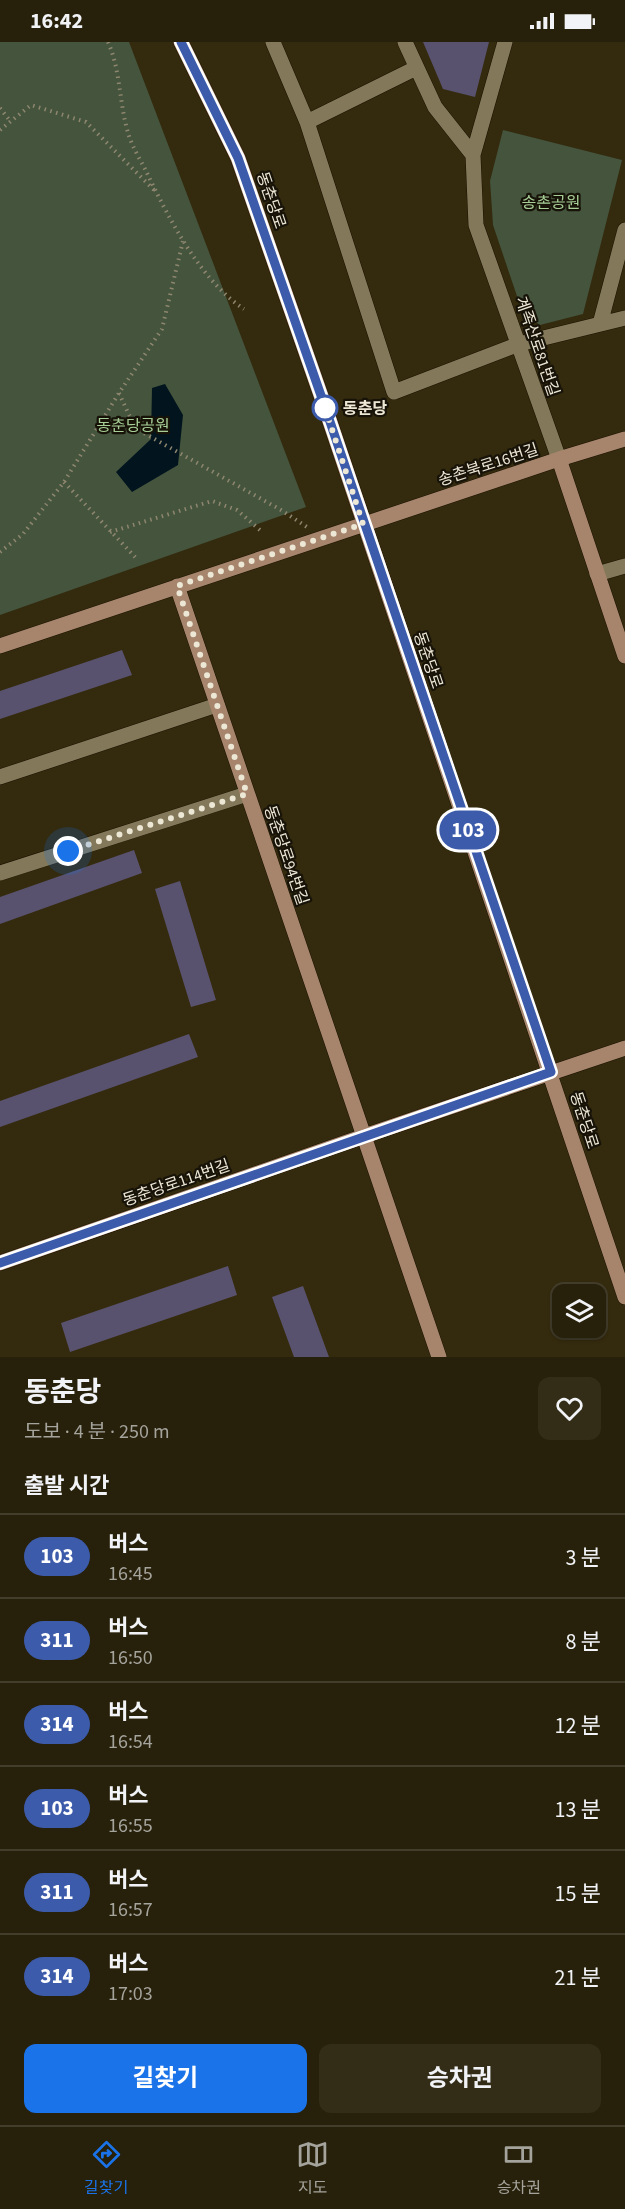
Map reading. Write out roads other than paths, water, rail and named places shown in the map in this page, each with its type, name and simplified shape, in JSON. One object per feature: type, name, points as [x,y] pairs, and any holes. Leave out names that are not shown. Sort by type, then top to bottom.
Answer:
[{"type":"main road","name":"동춘당로","points":[[181,42],[238,158],[551,1072],[625,1297]]},
{"type":"main road","name":"송촌북로16번길","points":[[363,524],[625,439]]},
{"type":"main road","name":"계족산로81번길","points":[[559,459],[625,656]]},
{"type":"main road","points":[[0,646],[363,524]]},
{"type":"main road","name":"동춘당로94번길","points":[[177,586],[364,1136]]},
{"type":"main road","name":"동춘당로114번길","points":[[0,1263],[625,1048]]},
{"type":"main road","points":[[364,1136],[439,1357]]},
{"type":"street","points":[[273,42],[307,122],[394,392],[519,344],[625,318]]},
{"type":"street","points":[[405,42],[435,107],[473,155]]},
{"type":"street","name":"계족산로81번길","points":[[505,42],[473,155],[476,225],[559,459]]},
{"type":"street","points":[[307,122],[416,68]]},
{"type":"street","points":[[600,324],[625,230]]},
{"type":"street","points":[[597,574],[625,566]]},
{"type":"street","points":[[0,777],[217,705]]},
{"type":"street","points":[[0,873],[247,794]]},
{"type":"water","points":[[165,384],[183,415],[178,465],[132,492],[116,472],[151,439],[152,388]]},
{"type":"place","name":"동춘당","points":[[325,408]]},
{"type":"park label","name":"송촌공원","points":[[551,202]]},
{"type":"park label","name":"동춘당공원","points":[[133,425]]}]
